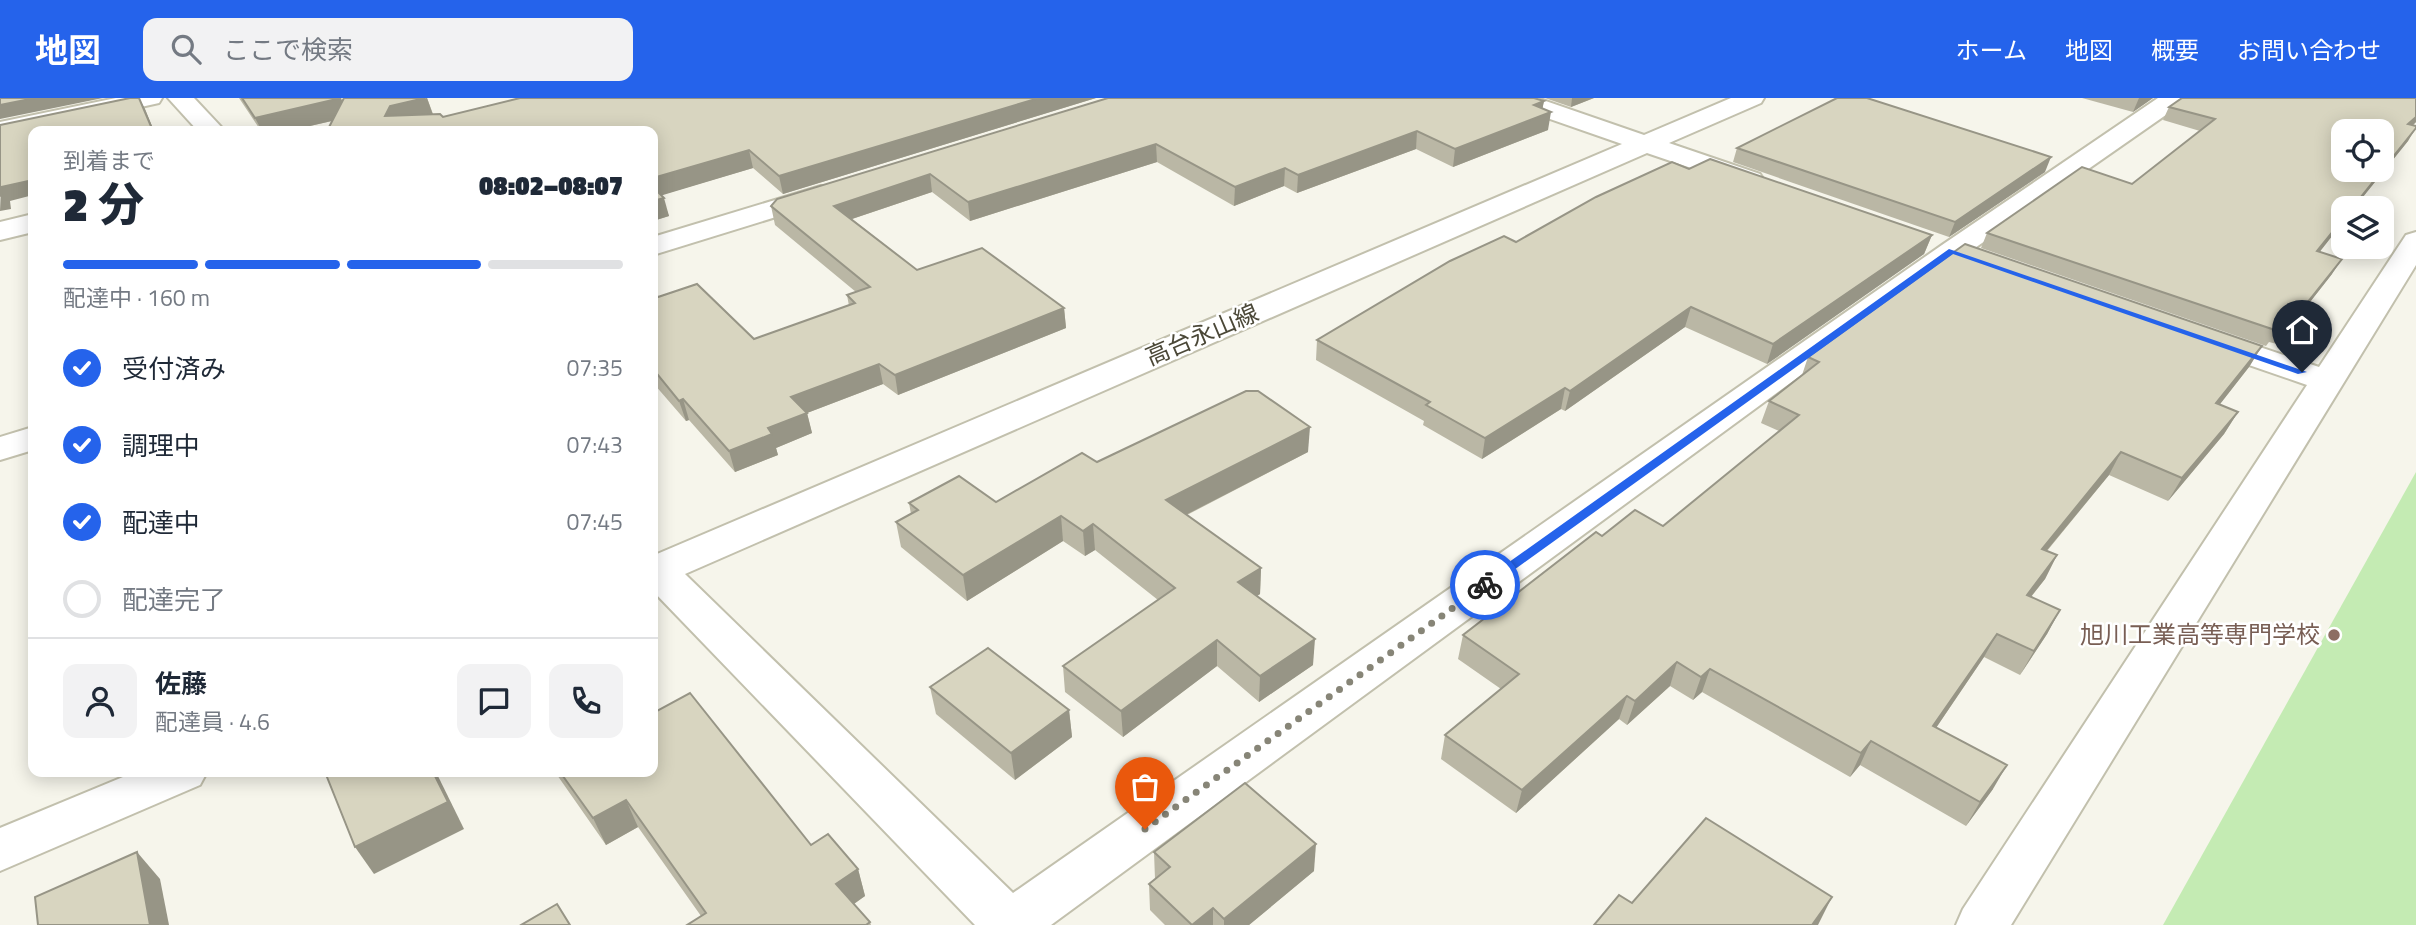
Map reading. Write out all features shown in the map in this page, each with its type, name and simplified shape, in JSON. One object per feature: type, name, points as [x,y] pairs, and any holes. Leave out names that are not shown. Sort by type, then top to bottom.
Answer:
[{"type":"street","points":[[0,130],[150,98]]},
{"type":"street","points":[[180,98],[207,126]]},
{"type":"street","points":[[1513,98],[1773,188]]},
{"type":"street","name":"高台永山線","points":[[658,568],[1752,98]]},
{"type":"street","points":[[658,574],[1010,925],[1952,251],[2174,98]]},
{"type":"street","points":[[658,244],[839,188]]},
{"type":"street","points":[[0,231],[28,224]]},
{"type":"street","points":[[1982,925],[2416,241]]},
{"type":"street","points":[[2185,332],[2327,381]]},
{"type":"street","points":[[0,449],[28,440]]},
{"type":"street","points":[[0,850],[171,777]]},
{"type":"green space","points":[[2416,472],[2416,925],[2163,925]]},
{"type":"building","points":[[0,98],[35,98],[0,105]]},
{"type":"building","points":[[139,98],[151,126],[28,126],[28,181],[1,187],[0,196],[0,125]]},
{"type":"building","points":[[242,98],[341,98],[255,118]]},
{"type":"building","points":[[344,98],[425,98],[390,106],[385,116],[440,114],[443,117],[520,98],[1039,98],[779,176],[749,150],[658,177],[658,126],[330,126]]},
{"type":"building","points":[[1108,98],[1534,98],[1544,101],[1534,105],[1551,112],[1455,149],[1417,131],[1298,175],[1285,168],[1235,187],[1156,144],[968,202],[930,174],[834,206],[917,270],[982,248],[1064,308],[895,375],[879,364],[791,397],[807,413],[768,428],[772,434],[729,451],[683,399],[679,401],[658,375],[658,297],[697,284],[754,339],[855,303],[847,295],[870,287],[771,206],[777,199]]},
{"type":"building","points":[[1837,98],[1867,98],[2051,157],[1955,222],[1737,148]]},
{"type":"building","points":[[2182,98],[2416,98],[2416,117],[2408,124],[2416,128],[2394,156],[2394,119],[2331,119],[2331,182],[2373,182],[2362,196],[2331,196],[2331,234],[2317,251],[2331,255],[2331,259],[2342,259],[2287,328],[2279,326],[2275,330],[1987,233],[2082,167],[2132,184],[2215,119],[2169,107]]},
{"type":"building","points":[[1710,159],[1932,235],[1773,344],[1691,307],[1570,391],[1565,388],[1485,438],[1426,405],[1430,402],[1317,340],[1450,261],[1504,236],[1516,242],[1596,197],[1672,162],[1689,169]]},
{"type":"building","points":[[1965,244],[2262,346],[2216,403],[2238,412],[2182,478],[2121,452],[2042,549],[2057,555],[2027,595],[2060,610],[2034,651],[1997,634],[1933,726],[2007,765],[1980,802],[1871,741],[1861,753],[1710,669],[1701,677],[1677,662],[1635,701],[1627,696],[1522,790],[1445,735],[1519,674],[1463,635],[1596,532],[1602,536],[1635,510],[1663,526],[1799,415],[1769,401],[1819,362],[1808,357]]},
{"type":"building","points":[[1246,391],[1258,391],[1310,427],[1166,500],[1261,568],[1238,582],[1315,639],[1260,676],[1217,640],[1121,711],[1063,666],[1175,588],[1093,524],[1083,531],[1061,516],[963,575],[896,522],[918,510],[909,503],[959,476],[996,502],[1082,453],[1097,462]]},
{"type":"building","points":[[988,648],[1069,710],[1011,753],[930,687]]},
{"type":"building","points":[[690,693],[811,845],[828,834],[858,869],[836,884],[870,922],[866,925],[687,925],[706,913],[626,800],[593,818],[564,777],[658,777],[658,710]]},
{"type":"building","points":[[327,777],[436,777],[448,802],[355,847]]},
{"type":"building","points":[[1245,783],[1316,844],[1224,919],[1213,908],[1192,925],[1149,884],[1170,867],[1154,852]]},
{"type":"building","points":[[1706,818],[1832,897],[1812,925],[1594,925],[1619,895],[1632,903]]},
{"type":"building","points":[[137,852],[150,925],[38,925],[35,897]]},
{"type":"building","points":[[557,904],[570,925],[521,925]]},
{"type":"way so far","points":[[1145,829],[1485,585]]},
{"type":"place","name":"旭川工業高等専門学校","points":[[2334,635]]},
{"type":"route","points":[[1485,585],[1952,251],[2302,372]]}]
